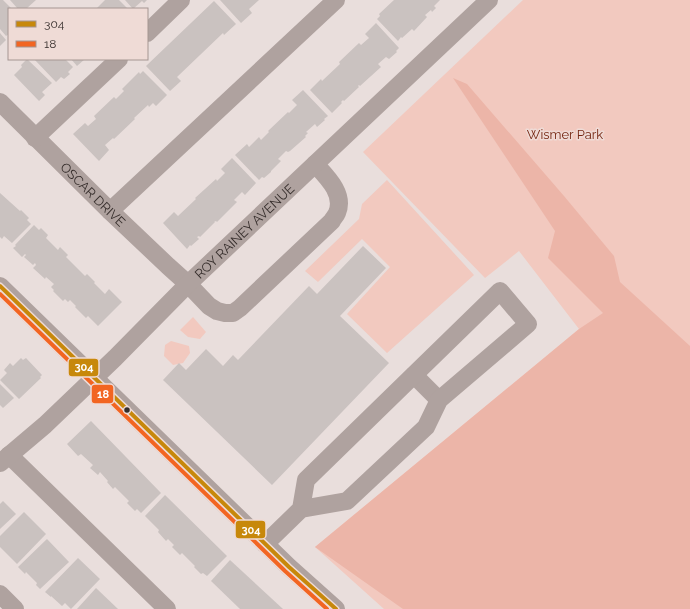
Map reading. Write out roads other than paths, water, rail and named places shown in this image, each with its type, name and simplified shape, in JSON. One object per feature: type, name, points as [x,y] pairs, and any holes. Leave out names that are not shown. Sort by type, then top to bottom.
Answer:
[{"type":"street","points":[[148,31],[181,0]]},
{"type":"street","points":[[110,211],[336,0]]},
{"type":"street","name":"ROY RAINEY AVENUE","points":[[4,459],[45,425],[188,284],[489,0]]},
{"type":"street","points":[[35,138],[118,60]]},
{"type":"street","name":"OSCAR DRIVE","points":[[0,102],[35,138],[188,284],[209,306],[217,311],[225,313],[232,312],[240,308],[332,221],[337,212],[338,198],[336,190],[315,164]]},
{"type":"street","points":[[0,286],[265,544],[336,609]]},
{"type":"street","points":[[265,544],[301,509],[346,501],[426,427],[439,400],[528,324],[500,291],[306,480],[301,509]]},
{"type":"street","points":[[414,375],[439,400]]},
{"type":"street","points":[[4,459],[167,609]]},
{"type":"street","points":[[0,594],[15,609]]},
{"type":"park label","name":"Wismer Park","points":[[565,134]]}]
